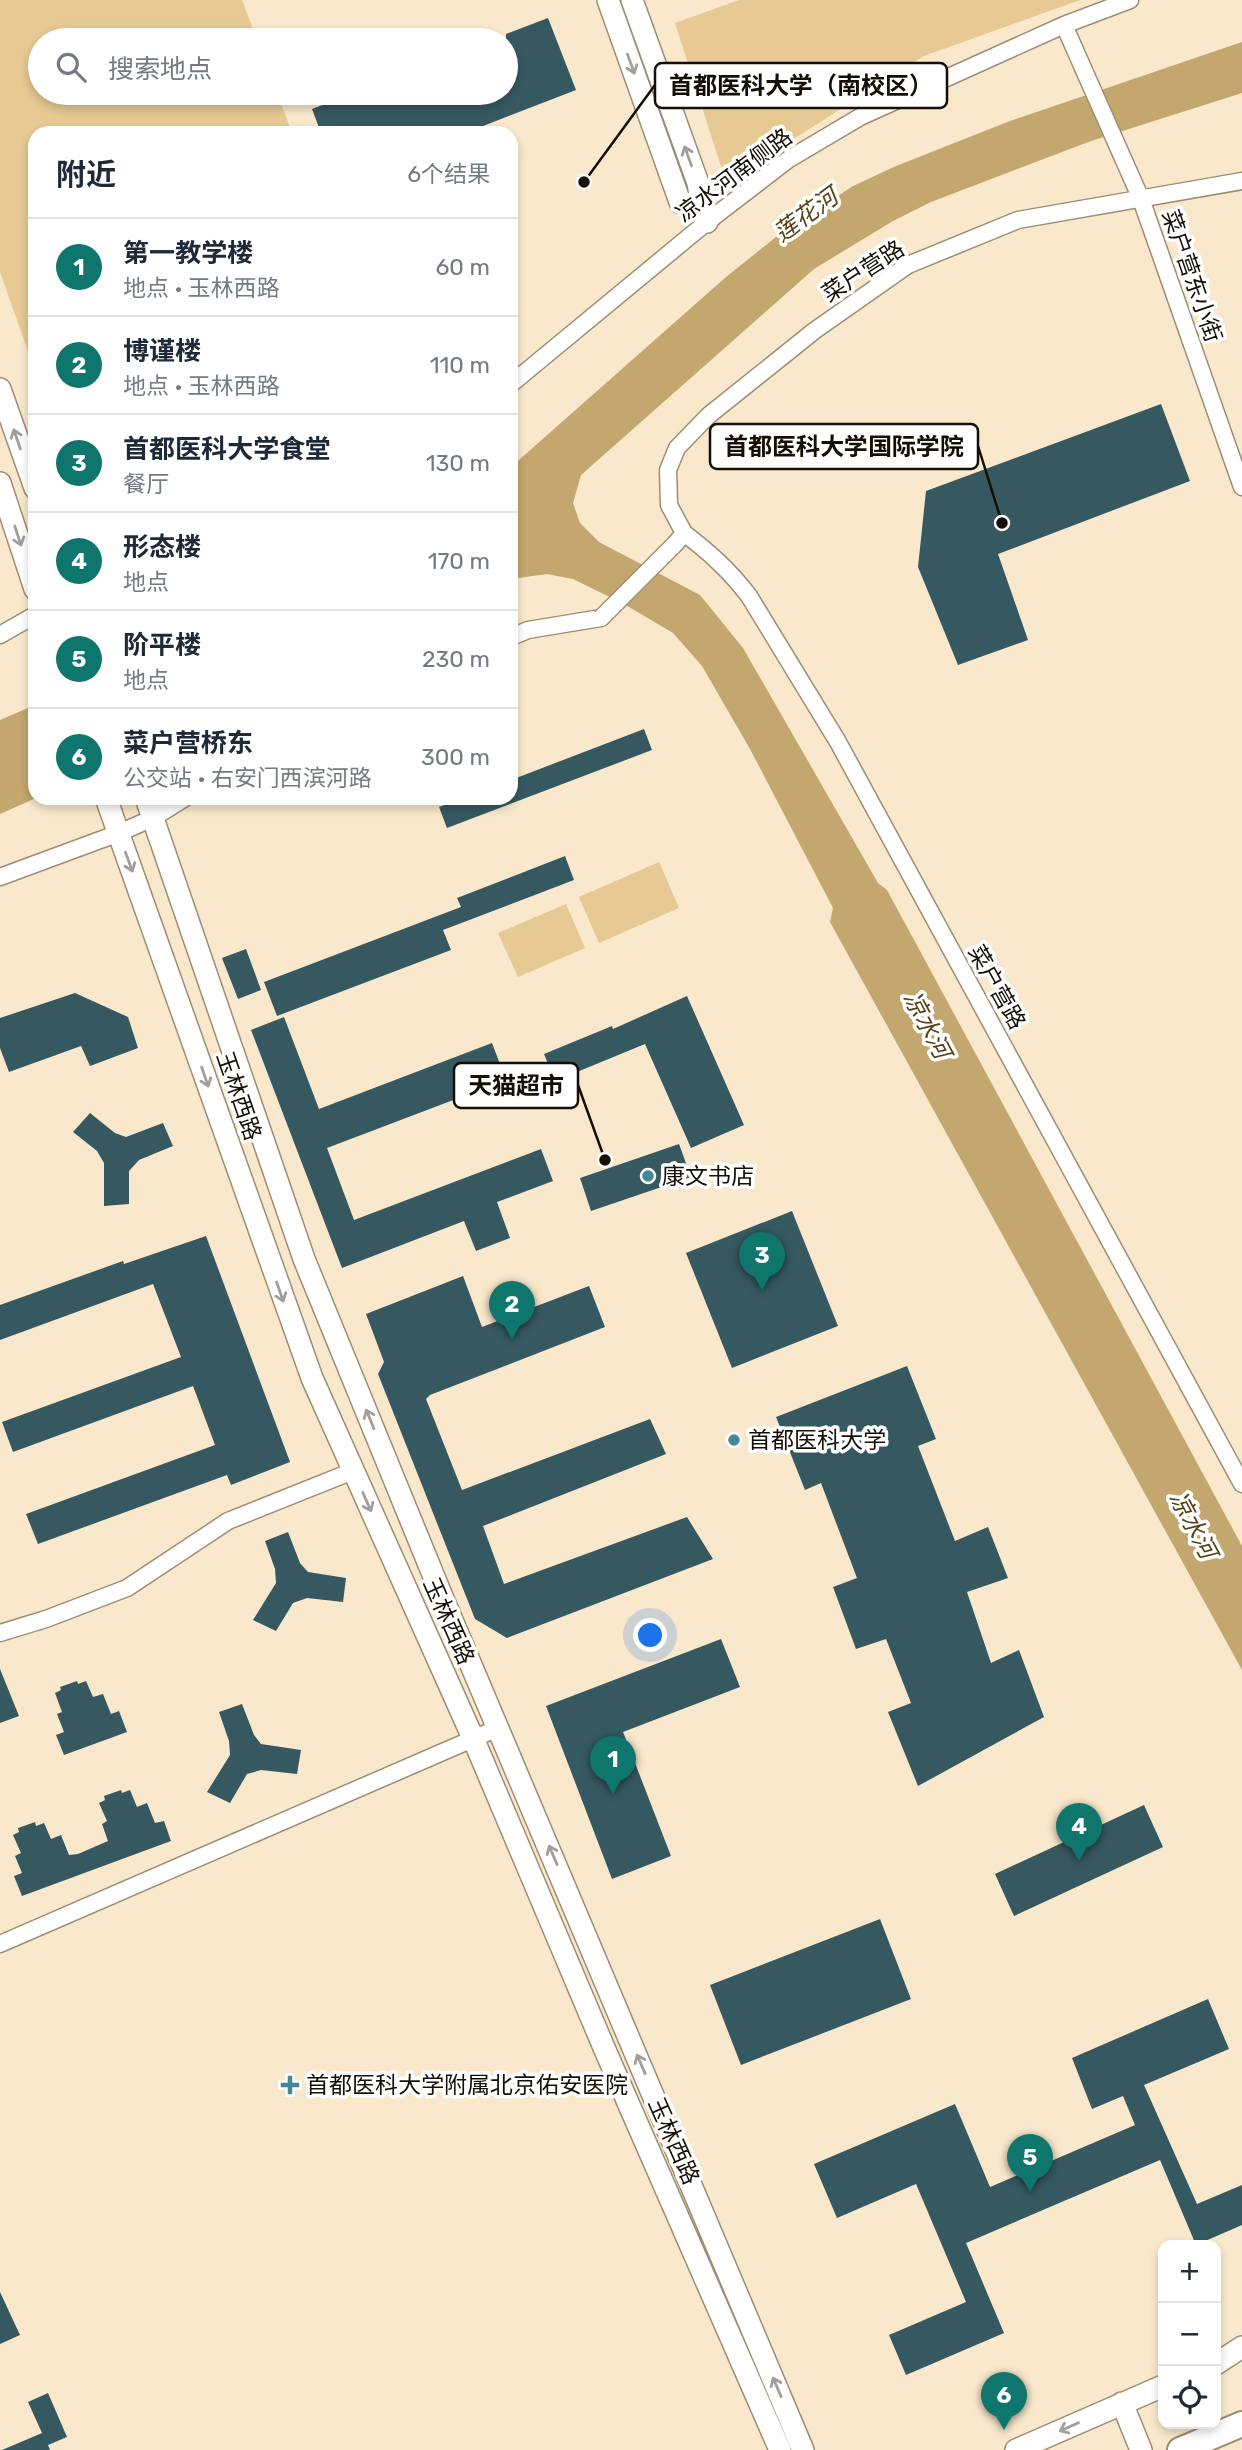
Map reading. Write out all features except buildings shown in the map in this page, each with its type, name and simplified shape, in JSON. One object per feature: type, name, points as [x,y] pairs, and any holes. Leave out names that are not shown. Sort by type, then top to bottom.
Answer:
[{"type":"main road","points":[[1180,2450],[1242,2424]]},
{"type":"street","points":[[608,0],[680,202],[707,216]]},
{"type":"street","points":[[632,0],[698,183],[707,216]]},
{"type":"street","name":"凉水河南侧路","points":[[518,378],[707,216],[789,159],[860,117],[1064,25],[1130,0]]},
{"type":"street","name":"菜户营东小街","points":[[1064,25],[1141,199],[1242,487]]},
{"type":"street","name":"菜户营路","points":[[1242,181],[1018,220],[908,265],[814,331],[708,416],[677,448],[668,470],[669,505],[680,538],[722,563],[749,596],[838,743],[1242,1484]]},
{"type":"street","points":[[0,389],[28,468]]},
{"type":"street","points":[[0,483],[28,568]]},
{"type":"street","points":[[518,634],[528,629],[601,618],[680,538]]},
{"type":"street","points":[[0,635],[28,619]]},
{"type":"street","name":"玉林西路","points":[[109,805],[298,1344],[473,1738],[605,2050],[780,2450]]},
{"type":"street","name":"玉林西路","points":[[148,805],[304,1259],[498,1728],[803,2450]]},
{"type":"street","points":[[0,877],[119,833],[153,818],[174,805]]},
{"type":"street","points":[[0,1633],[46,1619],[127,1588],[228,1521],[353,1471]]},
{"type":"street","points":[[0,1944],[498,1728]]},
{"type":"street","points":[[1221,2361],[1242,2347]]},
{"type":"street","points":[[1016,2450],[1158,2388]]},
{"type":"street","points":[[1122,2403],[1141,2450]]},
{"type":"shaded area","points":[[0,0],[242,0],[252,28],[28,28],[28,105],[282,105],[289,126],[28,126],[28,351],[0,272]]},
{"type":"shaded area","points":[[739,0],[1080,0],[924,56],[726,182],[675,23]]},
{"type":"shaded area","points":[[659,862],[679,908],[599,943],[579,897]]},
{"type":"shaded area","points":[[566,904],[585,948],[518,977],[498,933]]},
{"type":"water","name":"凉水河","points":[[1242,42],[1242,93],[1091,141],[931,202],[893,221],[814,269],[581,475],[573,503],[580,523],[599,542],[700,595],[743,648],[878,883],[887,890],[1242,1546],[1242,1670],[830,922],[833,908],[750,749],[702,666],[673,633],[624,604],[573,579],[547,574],[518,578],[518,461],[726,277],[776,237],[853,186],[1010,121]]},
{"type":"water","points":[[28,708],[28,802],[0,814],[0,720]]},
{"type":"place","name":"首都医科大学（南校区）","points":[[584,182]]},
{"type":"place","name":"首都医科大学国际学院","points":[[1002,523]]},
{"type":"place","name":"天猫超市","points":[[605,1160]]},
{"type":"place","name":"康文书店","points":[[648,1176]]},
{"type":"place","name":"首都医科大学食堂","points":[[762,1290]]},
{"type":"place","name":"博谨楼","points":[[512,1339]]},
{"type":"place","name":"首都医科大学","points":[[734,1440]]},
{"type":"place","name":"第一教学楼","points":[[613,1794]]},
{"type":"place","name":"形态楼","points":[[1079,1861]]},
{"type":"place","name":"首都医科大学附属北京佑安医院","points":[[290,2085]]},
{"type":"place","name":"阶平楼","points":[[1030,2192]]},
{"type":"place","name":"菜户营桥东","points":[[1004,2430]]},
{"type":"water label","name":"莲花河","points":[[806,215]]}]
